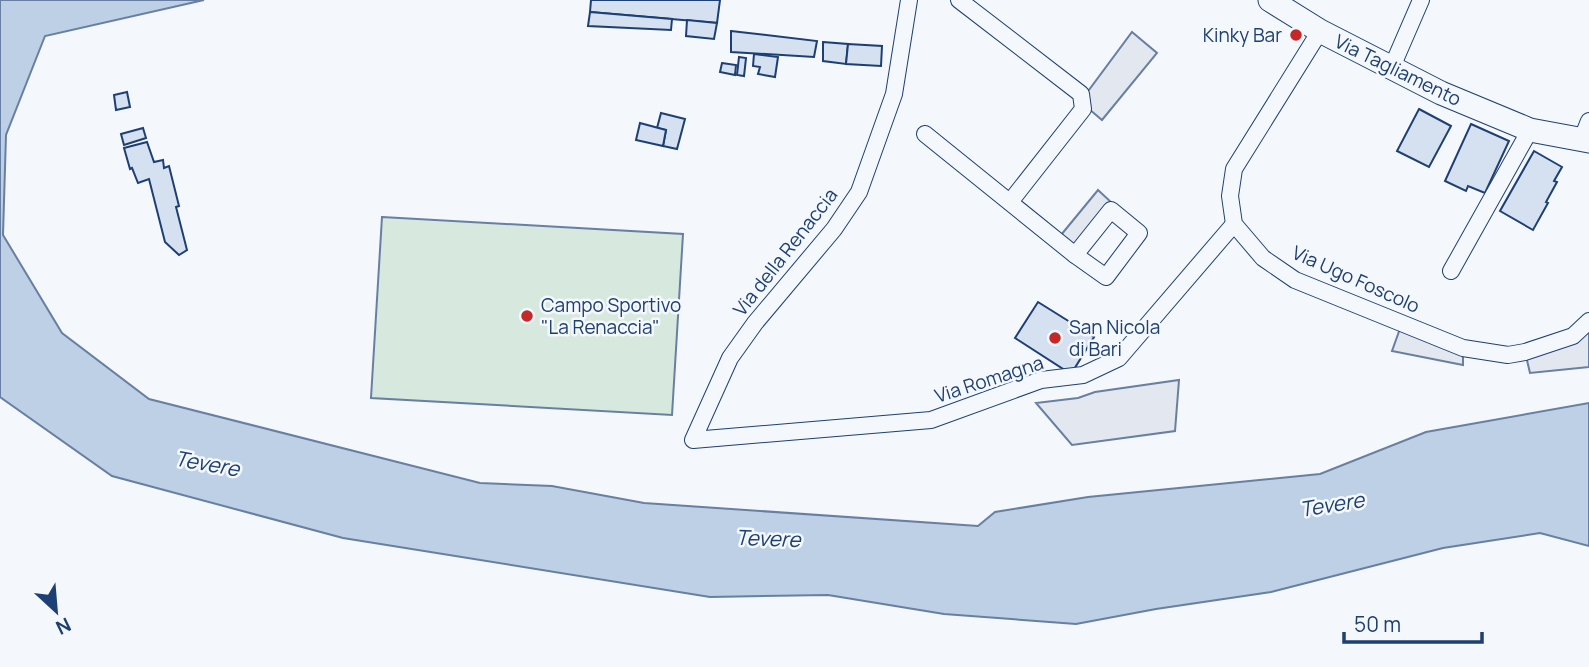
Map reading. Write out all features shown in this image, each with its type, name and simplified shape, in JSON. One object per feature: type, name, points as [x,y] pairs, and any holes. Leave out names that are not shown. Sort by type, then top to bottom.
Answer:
[{"type":"street","name":"Via della Renaccia","points":[[693,440],[730,358],[755,323],[834,229],[859,192],[894,94],[909,0]]},
{"type":"street","points":[[959,0],[1081,94],[1083,108],[1010,202]]},
{"type":"street","name":"Via Tagliamento","points":[[1270,0],[1320,31],[1441,93],[1530,130],[1586,134]]},
{"type":"street","points":[[1392,67],[1421,0]]},
{"type":"street","points":[[1234,224],[1230,197],[1234,169],[1320,31]]},
{"type":"street","points":[[1451,271],[1530,130]]},
{"type":"street","points":[[925,134],[1075,255]]},
{"type":"street","name":"Via Romagna","points":[[693,440],[931,420],[1041,380],[1083,376],[1119,358],[1234,224]]},
{"type":"street","name":"Via Ugo Foscolo","points":[[1234,224],[1263,258],[1295,280],[1463,348],[1508,355],[1525,352],[1573,335],[1589,321]]},
{"type":"shaded area","points":[[1132,32],[1157,53],[1102,120],[1089,109],[1086,94]]},
{"type":"shaded area","points":[[1098,190],[1112,203],[1076,248],[1061,235]]},
{"type":"shaded area","name":"Campo Sportivo \"La Renaccia\"","points":[[382,217],[683,234],[672,415],[371,398]]},
{"type":"shaded area","points":[[1589,322],[1589,367],[1530,373],[1525,352]]},
{"type":"shaded area","points":[[1402,323],[1463,348],[1463,365],[1392,351]]},
{"type":"shaded area","points":[[1179,380],[1175,431],[1072,445],[1036,403],[1078,398],[1095,392]]},
{"type":"water","name":"Tevere","points":[[0,0],[204,0],[45,36],[6,135],[3,235],[62,333],[149,399],[480,483],[552,486],[644,503],[978,526],[995,512],[1088,497],[1320,474],[1426,432],[1589,403],[1589,546],[1540,533],[1443,548],[1271,592],[1076,624],[944,614],[828,595],[710,597],[343,538],[112,476],[0,397]]},
{"type":"building","points":[[591,0],[720,0],[717,23],[590,12]]},
{"type":"building","points":[[590,12],[672,19],[671,30],[588,26]]},
{"type":"building","points":[[687,20],[717,23],[714,39],[686,36]]},
{"type":"building","points":[[731,31],[817,41],[814,57],[731,52]]},
{"type":"building","points":[[823,42],[848,44],[846,64],[823,61]]},
{"type":"building","points":[[848,44],[882,46],[881,66],[846,64]]},
{"type":"building","points":[[754,54],[778,57],[775,77],[758,74],[760,67],[753,66]]},
{"type":"building","points":[[739,57],[746,58],[744,76],[737,75]]},
{"type":"building","points":[[722,63],[736,65],[735,75],[720,72]]},
{"type":"building","points":[[127,92],[130,107],[116,110],[114,95]]},
{"type":"building","points":[[1419,109],[1451,126],[1429,167],[1397,151]]},
{"type":"building","points":[[661,113],[685,119],[677,149],[663,146],[666,130],[657,128]]},
{"type":"building","points":[[640,123],[666,130],[663,146],[636,140]]},
{"type":"building","points":[[1471,124],[1509,141],[1485,193],[1468,186],[1466,191],[1445,181]]},
{"type":"building","points":[[143,128],[146,138],[124,145],[121,134]]},
{"type":"building","points":[[147,142],[154,162],[163,160],[164,168],[169,166],[187,250],[179,255],[165,242],[149,179],[138,183],[132,168],[130,169],[124,148]]},
{"type":"building","points":[[1534,151],[1562,167],[1554,181],[1557,182],[1546,202],[1548,203],[1533,230],[1500,211]]},
{"type":"building","name":"San Nicola di Bari","points":[[1038,302],[1094,337],[1071,374],[1015,338]]},
{"type":"place","name":"Kinky Bar","points":[[1296,35]]},
{"type":"place","name":"Campo Sportivo \"La Renaccia\"","points":[[527,316]]},
{"type":"place","name":"San Nicola di Bari","points":[[1055,338]]}]
